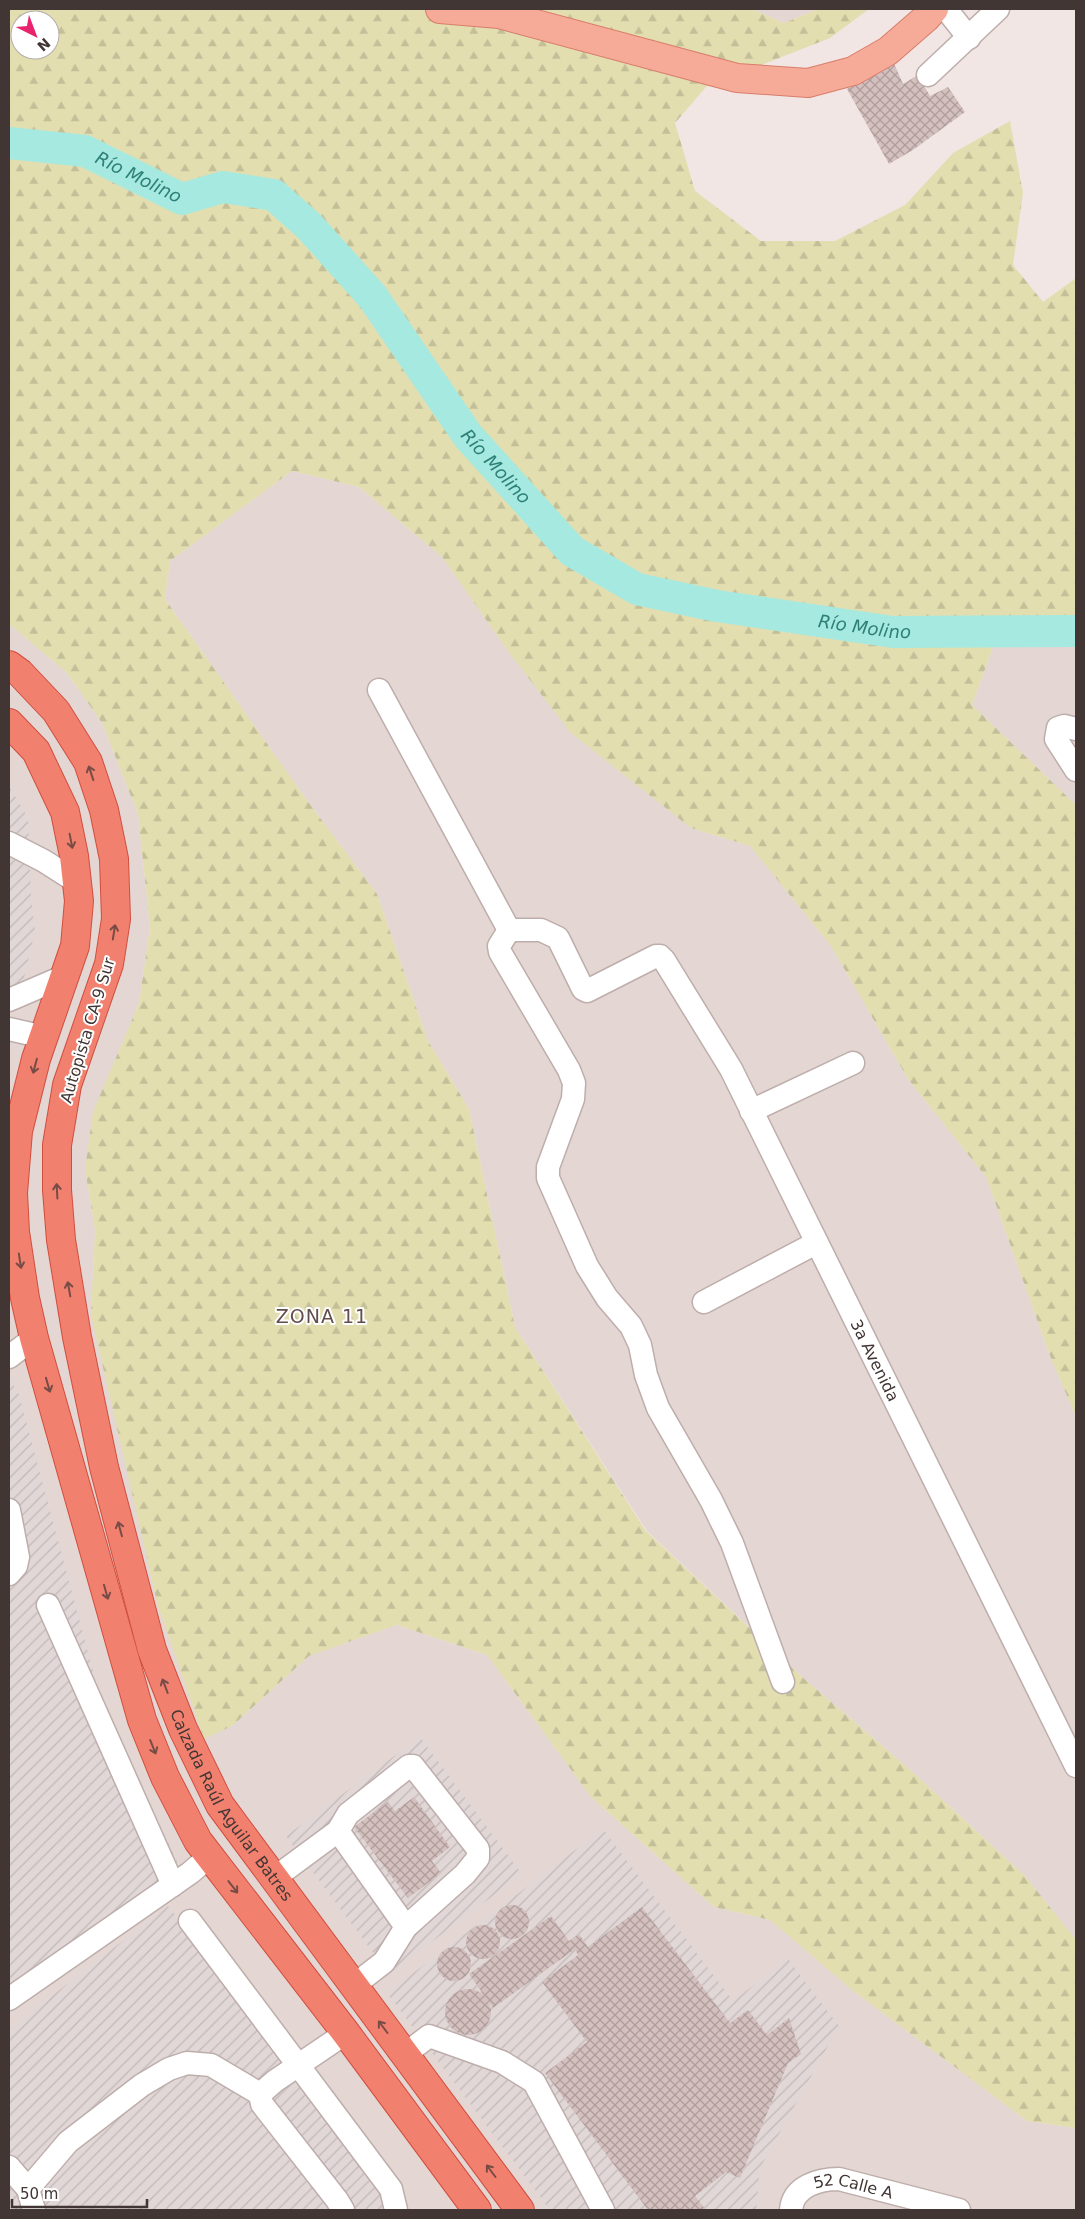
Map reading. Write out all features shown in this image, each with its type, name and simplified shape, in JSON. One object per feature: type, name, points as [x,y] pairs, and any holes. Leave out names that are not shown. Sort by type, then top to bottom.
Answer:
[{"type":"highway","name":"Autopista CA-9 Sur","points":[[9,665],[20,673],[56,711],[88,762],[104,810],[114,859],[116,919],[109,964],[68,1085],[57,1145],[61,1240],[77,1337]]},
{"type":"highway","points":[[9,723],[36,751],[66,812],[79,901],[75,946],[14,1128],[13,1193],[17,1303],[34,1338],[142,1720],[166,1777],[198,1841],[346,2033],[476,2210]]},
{"type":"highway","points":[[34,1338],[77,1337]]},
{"type":"highway","name":"Calzada Raúl Aguilar Batres","points":[[77,1337],[104,1467],[152,1650],[165,1686],[220,1805],[520,2210]]},
{"type":"main road","points":[[440,9],[499,14],[737,78],[808,83],[853,71],[888,52],[934,9]]},
{"type":"street","points":[[946,9],[969,38]]},
{"type":"street","points":[[928,75],[998,9]]},
{"type":"street","points":[[379,690],[509,930],[499,946],[500,952],[570,1070],[574,1083],[573,1099],[548,1168],[548,1178],[588,1266],[607,1298],[631,1326],[640,1345],[646,1375],[658,1408],[711,1500],[732,1543],[783,1682]]},
{"type":"street","points":[[1075,729],[1064,726],[1058,728],[1056,738],[1076,770]]},
{"type":"street","points":[[9,843],[44,861],[77,882]]},
{"type":"street","name":"3a Avenida","points":[[509,930],[542,930],[558,938],[583,989],[587,991],[656,956],[660,956],[664,960],[731,1069],[1076,1766]]},
{"type":"street","points":[[9,1000],[65,976]]},
{"type":"street","points":[[9,1028],[44,1036]]},
{"type":"street","points":[[751,1111],[853,1063]]},
{"type":"street","points":[[704,1302],[816,1243]]},
{"type":"street","points":[[9,1356],[34,1338]]},
{"type":"street","points":[[9,1510],[18,1557],[16,1566],[9,1574]]},
{"type":"street","points":[[48,1605],[172,1885]]},
{"type":"street","points":[[273,1879],[338,1831],[348,1814],[409,1766],[413,1766],[478,1849],[478,1858],[465,1874],[406,1927],[384,1962],[353,1986]]},
{"type":"street","points":[[338,1831],[406,1927]]},
{"type":"street","points":[[9,2000],[210,1856]]},
{"type":"street","points":[[190,1921],[391,2190],[396,2210]]},
{"type":"street","points":[[260,2094],[298,2065],[346,2033]]},
{"type":"street","points":[[404,2055],[429,2036],[502,2062],[534,2082],[604,2210]]},
{"type":"street","points":[[28,2189],[68,2142],[142,2085],[169,2069],[187,2063],[211,2065],[260,2094],[262,2104],[343,2210]]},
{"type":"street","points":[[9,2167],[28,2189],[34,2210]]},
{"type":"street","name":"52 Calle A","points":[[791,2210],[795,2195],[808,2186],[824,2179],[839,2179],[959,2210]]},
{"type":"shaded area","points":[[752,9],[818,9],[784,23]]},
{"type":"shaded area","points":[[292,471],[359,487],[442,557],[510,654],[691,828],[750,846],[831,946],[908,1079],[986,1177],[1050,1356],[1076,1417],[1076,1940],[1026,1877],[907,1767],[801,1676],[647,1531],[515,1327],[469,1109],[428,1041],[377,894],[306,799],[165,599],[170,561]]},
{"type":"shaded area","points":[[9,624],[67,673],[102,723],[138,814],[150,927],[139,1003],[113,1065],[85,1169],[95,1230],[91,1315],[232,1726],[309,1656],[397,1625],[487,1655],[591,1797],[714,1907],[770,1920],[852,1990],[1027,2121],[1076,2128],[1076,2210],[9,2210]]},
{"type":"shaded area","points":[[1001,625],[1076,628],[1076,805],[972,705]]},
{"type":"shaded area","points":[[9,786],[28,818],[31,898],[35,931],[23,982],[9,989]]},
{"type":"shaded area","points":[[9,1378],[19,1395],[100,1697],[182,1872],[9,2009]]},
{"type":"shaded area","points":[[420,1737],[522,1874],[389,1974],[286,1836]]},
{"type":"shaded area","points":[[603,1829],[733,2001],[788,1959],[839,2026],[760,2168],[756,2210],[550,2210],[387,1993]]},
{"type":"shaded area","points":[[168,1906],[402,2210],[9,2210],[9,2029]]},
{"type":"green space","points":[[9,9],[752,9],[784,23],[818,9],[869,9],[830,38],[706,87],[675,123],[695,191],[761,241],[835,241],[905,205],[953,153],[1010,121],[1023,193],[1013,265],[1043,302],[1076,278],[1076,628],[1001,625],[972,705],[1076,805],[1076,1417],[1050,1356],[986,1177],[908,1079],[831,946],[750,846],[691,828],[571,733],[510,654],[442,557],[359,487],[292,471],[170,561],[165,599],[306,799],[377,894],[428,1041],[469,1109],[515,1327],[646,1531],[801,1676],[907,1767],[1026,1877],[1076,1940],[1076,2128],[1027,2121],[852,1990],[770,1920],[714,1907],[591,1797],[487,1655],[397,1625],[309,1656],[232,1726],[204,1739],[158,1606],[91,1315],[95,1230],[85,1169],[93,1112],[139,1003],[150,927],[138,814],[102,723],[67,673],[9,624]]},
{"type":"building","points":[[893,61],[903,84],[918,75],[930,96],[948,87],[965,112],[913,150],[889,164],[847,89]]},
{"type":"building","points":[[414,1797],[450,1847],[432,1861],[441,1873],[408,1898],[354,1827],[388,1802],[395,1811]]},
{"type":"building","points":[[512,1905],[519,1906],[524,1910],[528,1915],[528,1929],[524,1934],[519,1938],[512,1939],[505,1938],[500,1934],[496,1929],[495,1922],[496,1915],[500,1910],[505,1906]]},
{"type":"building","points":[[642,1907],[730,2023],[748,2010],[767,2035],[789,2018],[801,2054],[788,2063],[740,2178],[726,2172],[695,2196],[706,2210],[648,2210],[545,2073],[587,2042],[542,1982],[578,1955],[575,1949],[493,2008],[469,1974],[551,1916],[569,1941],[579,1934],[588,1947]]},
{"type":"building","points":[[483,1925],[490,1926],[495,1930],[499,1935],[499,1949],[495,1954],[490,1958],[483,1959],[476,1958],[471,1954],[467,1949],[466,1942],[467,1935],[471,1930],[476,1926]]},
{"type":"building","points":[[454,1947],[461,1948],[466,1952],[470,1957],[470,1971],[466,1976],[461,1980],[454,1981],[447,1980],[442,1976],[438,1971],[437,1964],[438,1957],[442,1952],[447,1948]]},
{"type":"building","points":[[463,1989],[473,1989],[487,1999],[491,2012],[487,2025],[481,2031],[473,2035],[463,2035],[449,2025],[445,2017],[445,2007],[455,1993]]},
{"type":"waterway","name":"Río Molino","points":[[9,143],[85,151],[182,199],[223,187],[274,195],[309,226],[372,296],[468,436],[572,551],[637,589],[717,606],[893,632],[1076,631]]},
{"type":"district","name":"ZONA 11","points":[[322,1316]]}]
